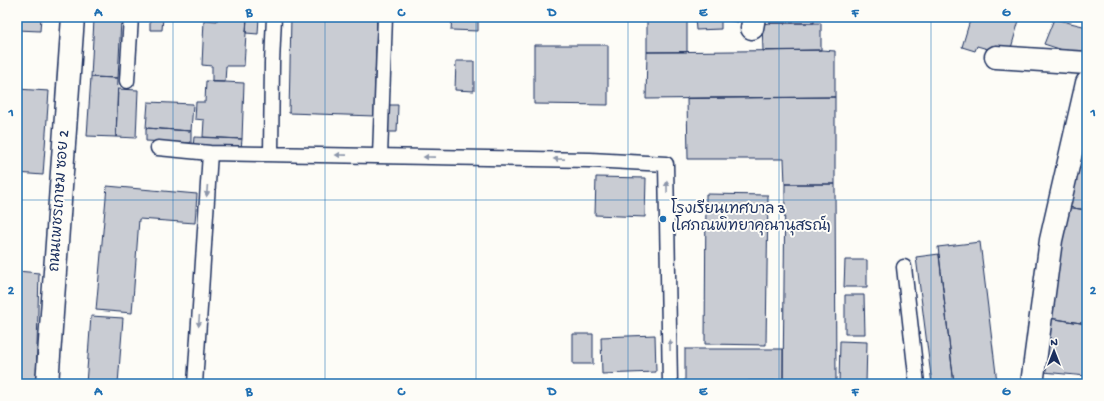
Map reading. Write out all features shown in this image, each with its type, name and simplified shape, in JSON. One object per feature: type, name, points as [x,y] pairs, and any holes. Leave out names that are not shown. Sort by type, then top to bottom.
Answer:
[{"type":"street","name":"ถนนเพชรเกษม ซอย 2","points":[[47,384],[73,17]]},
{"type":"street","points":[[996,57],[1087,63]]},
{"type":"street","points":[[1032,384],[1051,240],[1087,83]]},
{"type":"lane","points":[[128,81],[131,17]]},
{"type":"lane","points":[[271,154],[274,17]]},
{"type":"lane","points":[[380,156],[385,17]]},
{"type":"lane","points":[[158,148],[210,153],[590,160],[666,164],[670,384]]},
{"type":"lane","points":[[195,384],[210,153]]},
{"type":"lane","points":[[904,267],[917,384]]},
{"type":"building","points":[[17,17],[41,17],[40,31],[17,30]]},
{"type":"building","points":[[94,17],[121,17],[121,20],[94,19]]},
{"type":"building","points":[[150,17],[163,17],[162,30],[150,30]]},
{"type":"building","points":[[217,17],[247,17],[244,66],[226,66],[225,82],[212,82],[212,66],[202,65],[204,20],[217,21]]},
{"type":"building","points":[[247,17],[259,17],[258,34],[246,33]]},
{"type":"building","points":[[291,17],[377,17],[374,116],[289,113]]},
{"type":"building","points":[[452,17],[478,17],[478,31],[451,30]]},
{"type":"building","points":[[647,17],[687,17],[687,52],[647,52]]},
{"type":"building","points":[[695,17],[711,17],[721,19],[721,29],[696,30]]},
{"type":"building","points":[[711,17],[739,17],[738,22]]},
{"type":"building","points":[[769,17],[814,17],[814,23],[770,23]]},
{"type":"building","points":[[971,17],[1020,17],[1009,55],[977,46],[975,51],[962,47]]},
{"type":"building","points":[[94,19],[121,20],[118,78],[91,77]]},
{"type":"building","points":[[1054,19],[1087,27],[1087,46],[1084,57],[1044,44]]},
{"type":"building","points":[[821,23],[821,50],[763,51],[762,24]]},
{"type":"building","points":[[534,45],[608,45],[608,105],[534,104]]},
{"type":"building","points":[[835,51],[835,97],[646,99],[647,52]]},
{"type":"building","points":[[456,61],[474,61],[474,91],[455,90]]},
{"type":"building","points":[[91,77],[118,78],[116,137],[87,136]]},
{"type":"building","points":[[206,81],[244,83],[242,139],[203,137],[204,120],[195,119],[196,102],[205,102]]},
{"type":"building","points":[[17,89],[49,91],[43,175],[17,173]]},
{"type":"building","points":[[118,89],[138,90],[136,138],[116,137]]},
{"type":"building","points":[[835,97],[835,184],[785,184],[784,159],[688,159],[687,98]]},
{"type":"building","points":[[148,102],[193,104],[191,131],[146,128]]},
{"type":"building","points":[[388,105],[398,105],[397,132],[387,132]]},
{"type":"building","points":[[146,128],[191,131],[191,143],[146,141]]},
{"type":"building","points":[[194,137],[242,139],[241,149],[193,147]]},
{"type":"building","points":[[1073,167],[1087,169],[1087,210],[1066,207]]},
{"type":"building","points":[[596,177],[646,178],[645,217],[595,215]]},
{"type":"building","points":[[785,184],[835,184],[836,384],[783,384]]},
{"type":"building","points":[[107,186],[197,194],[195,223],[139,219],[132,313],[96,310]]},
{"type":"building","points":[[706,194],[768,195],[766,345],[705,344]]},
{"type":"building","points":[[1066,207],[1087,210],[1087,324],[1049,318]]},
{"type":"building","points":[[980,242],[997,382],[984,384],[954,384],[938,247]]},
{"type":"building","points":[[939,254],[954,384],[932,384],[916,257]]},
{"type":"building","points":[[845,260],[867,260],[867,287],[844,287]]},
{"type":"building","points":[[17,271],[39,273],[36,384],[17,384]]},
{"type":"building","points":[[845,295],[864,295],[865,334],[845,334]]},
{"type":"building","points":[[91,316],[123,318],[118,384],[86,384]]},
{"type":"building","points":[[1049,318],[1087,324],[1087,376],[1043,372]]},
{"type":"building","points":[[573,334],[593,334],[593,364],[573,364]]},
{"type":"building","points":[[655,335],[656,372],[602,374],[601,337]]},
{"type":"building","points":[[840,341],[867,342],[866,384],[839,384]]},
{"type":"building","points":[[685,349],[783,349],[783,381],[748,381],[748,384],[685,384]]},
{"type":"building","points":[[158,382],[180,383],[180,384],[157,384]]},
{"type":"place","name":"โรงเรียนเทศบาล 3 (โศภณพิทยาคุณานุสรณ์)","points":[[663,219]]}]
